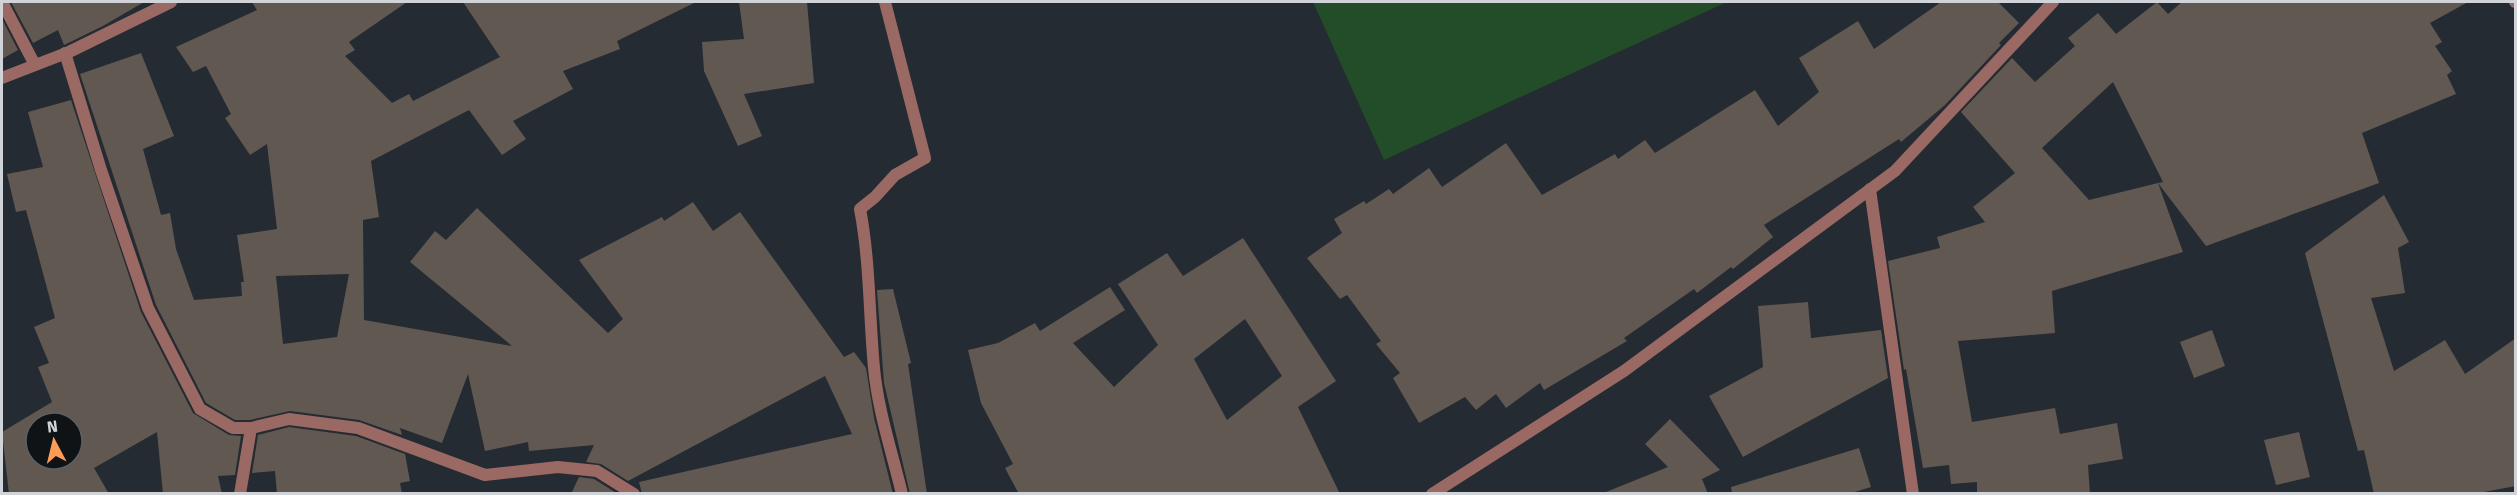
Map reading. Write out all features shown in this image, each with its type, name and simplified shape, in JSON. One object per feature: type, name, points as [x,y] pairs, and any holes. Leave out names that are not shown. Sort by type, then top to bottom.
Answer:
[{"type":"street","points":[[2,2],[35,65]]},
{"type":"street","points":[[2,78],[65,53],[171,2]]},
{"type":"street","points":[[885,2],[925,158],[895,175],[875,197],[860,208],[865,235],[874,369],[879,406],[902,494]]},
{"type":"street","points":[[1432,494],[1624,371],[1895,171],[2053,2]]},
{"type":"street","points":[[65,53],[101,170],[148,308],[200,409],[233,428],[251,428],[289,419],[358,428],[485,475],[558,467],[597,471],[634,494]]},
{"type":"street","points":[[1870,189],[1913,494]]},
{"type":"street","points":[[240,494],[251,428]]},
{"type":"green space","points":[[1313,2],[1727,2],[1384,160]]},
{"type":"building","points":[[11,2],[144,2],[64,45],[58,30],[33,43]]},
{"type":"building","points":[[252,2],[407,2],[349,42],[355,50],[345,56],[392,103],[409,94],[413,101],[500,57],[463,2],[696,2],[617,41],[620,49],[563,71],[573,89],[513,121],[526,139],[502,155],[469,110],[371,161],[379,217],[363,220],[364,320],[512,346],[410,262],[435,231],[446,240],[477,208],[608,333],[623,319],[579,260],[662,217],[664,221],[693,202],[713,231],[740,212],[844,357],[854,352],[866,368],[874,418],[893,494],[642,494],[639,482],[852,434],[825,376],[628,481],[601,464],[586,462],[594,445],[529,451],[528,442],[485,451],[468,374],[442,443],[400,428],[402,435],[359,420],[290,411],[250,420],[235,420],[206,403],[156,305],[80,74],[141,53],[174,136],[143,149],[161,215],[170,213],[176,249],[194,300],[242,296],[241,282],[244,282],[237,235],[277,229],[267,144],[250,155],[225,118],[231,114],[206,66],[193,72],[176,47],[257,10]],"holes":[[[349,274],[337,337],[283,344],[276,276]]]},
{"type":"building","points":[[739,2],[807,2],[814,83],[744,94],[762,136],[738,146],[704,71],[702,42],[744,39]]},
{"type":"building","points":[[1941,2],[1998,2],[2019,23],[1945,105],[1901,142],[1899,139],[1764,225],[1773,237],[1733,269],[1731,267],[1697,293],[1694,289],[1624,338],[1627,341],[1544,390],[1540,383],[1506,408],[1496,394],[1476,410],[1465,397],[1419,423],[1393,378],[1400,373],[1376,344],[1381,341],[1347,295],[1340,299],[1307,258],[1342,233],[1334,219],[1364,201],[1366,204],[1389,189],[1393,194],[1429,168],[1442,187],[1506,143],[1542,195],[1615,154],[1618,159],[1645,140],[1655,153],[1755,90],[1778,126],[1819,92],[1799,58],[1858,21],[1874,49]]},
{"type":"building","points":[[2157,2],[2168,14],[2182,2],[2468,2],[2430,23],[2442,42],[2435,46],[2452,71],[2447,75],[2456,94],[2362,133],[2379,183],[2206,246],[2158,183],[2183,252],[2052,291],[2055,333],[1958,341],[1972,422],[2055,408],[2060,434],[2117,423],[2123,459],[2088,465],[2090,494],[1977,494],[1977,482],[1951,484],[1949,465],[1923,468],[1906,369],[1904,370],[1888,261],[1940,248],[1937,237],[1985,222],[1973,207],[2015,173],[1961,112],[2012,58],[2035,82],[2075,46],[2068,38],[2098,13],[2116,34]],"holes":[[[2113,82],[2163,182],[2089,200],[2042,148]]]},
{"type":"building","points":[[2,19],[18,50],[2,59]]},
{"type":"building","points":[[71,100],[141,312],[193,413],[229,435],[241,436],[235,475],[218,476],[222,494],[163,494],[157,432],[94,468],[109,494],[9,494],[2,432],[24,419],[24,471],[84,471],[84,411],[37,411],[52,402],[38,367],[49,363],[34,327],[55,318],[26,210],[16,212],[7,174],[43,167],[28,112]]},
{"type":"building","points":[[2384,195],[2409,242],[2398,248],[2405,293],[2371,298],[2394,371],[2445,340],[2465,374],[2516,338],[2516,486],[2473,494],[2374,494],[2364,450],[2358,451],[2305,253]]},
{"type":"building","points":[[1243,238],[1336,381],[1298,407],[1340,494],[1019,494],[1005,468],[1013,464],[981,403],[968,350],[998,343],[1035,323],[1040,331],[1110,287],[1125,310],[1073,343],[1114,387],[1158,345],[1118,284],[1167,253],[1183,276]],"holes":[[[1245,319],[1282,376],[1227,420],[1194,359]]]},
{"type":"building","points":[[893,289],[911,363],[908,364],[927,494],[910,494],[884,383],[877,290]]},
{"type":"building","points":[[1808,302],[1811,338],[1881,330],[1888,378],[1743,457],[1709,396],[1763,367],[1758,306]]},
{"type":"building","points":[[2212,330],[2225,366],[2194,378],[2180,342]]},
{"type":"building","points":[[1670,419],[1720,470],[1702,479],[1708,494],[1606,494],[1606,492],[1668,467],[1645,444]]},
{"type":"building","points":[[289,427],[356,436],[405,454],[410,481],[400,483],[402,494],[277,494],[275,471],[252,473],[258,435]]},
{"type":"building","points":[[2299,432],[2310,477],[2276,485],[2264,440]]},
{"type":"building","points":[[1859,448],[1871,487],[1848,494],[1732,494],[1731,487]]},
{"type":"building","points":[[579,477],[594,479],[618,494],[571,494]]}]
